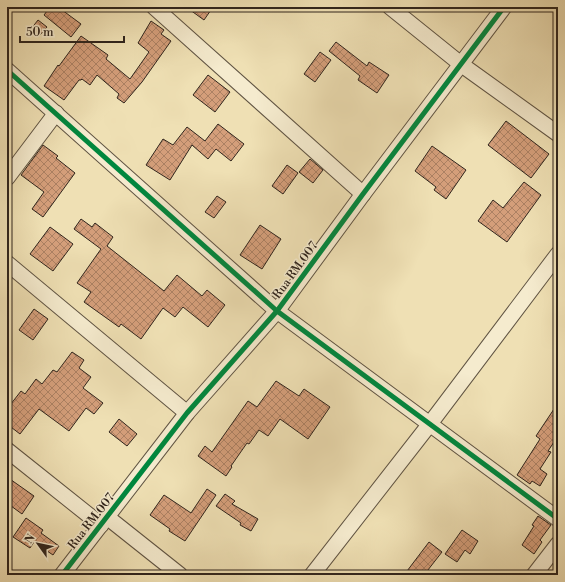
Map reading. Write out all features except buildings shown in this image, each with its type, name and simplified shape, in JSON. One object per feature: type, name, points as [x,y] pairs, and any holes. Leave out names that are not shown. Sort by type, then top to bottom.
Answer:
[{"type":"street","points":[[154,7],[363,194]]},
{"type":"street","points":[[390,7],[462,65],[558,134]]},
{"type":"street","name":"Rua RM.007","points":[[62,575],[187,413],[277,311],[504,7]]},
{"type":"street","points":[[7,70],[277,311],[558,518]]},
{"type":"street","points":[[7,178],[56,113]]},
{"type":"street","points":[[312,575],[430,425],[558,254]]},
{"type":"street","points":[[7,263],[187,413]]},
{"type":"street","points":[[7,450],[180,575]]},
{"type":"street","points":[[534,575],[558,544]]},
{"type":"cycle path","points":[[62,575],[187,413],[277,311],[504,7]]},
{"type":"cycle path","points":[[7,70],[277,311],[558,519]]}]
